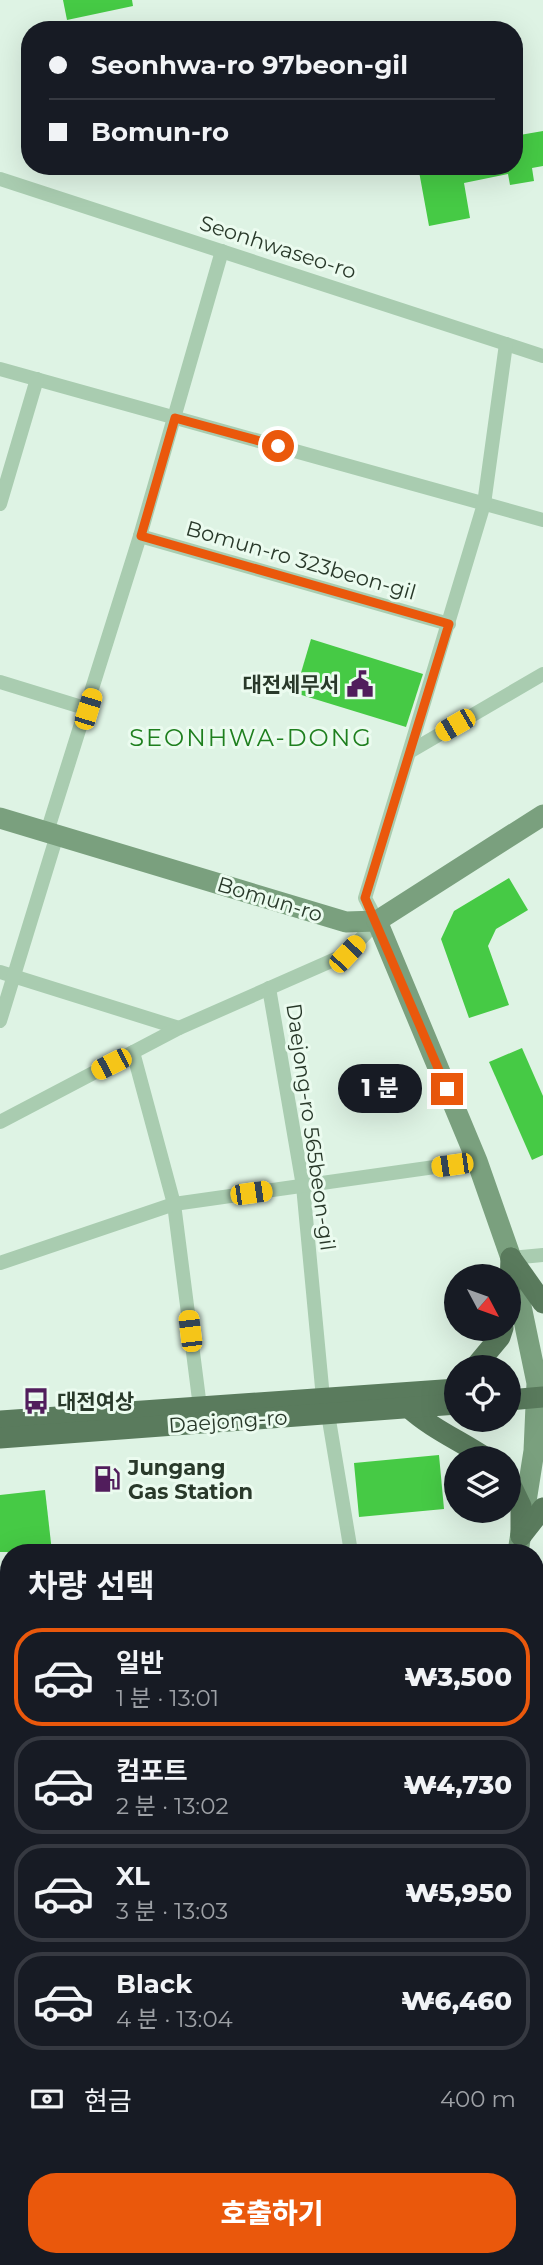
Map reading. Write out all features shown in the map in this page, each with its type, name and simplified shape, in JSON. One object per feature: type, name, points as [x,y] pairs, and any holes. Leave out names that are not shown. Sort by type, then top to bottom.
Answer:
[{"type":"main road","points":[[520,1544],[540,1390],[511,1258],[477,1161],[377,921],[543,815]]},
{"type":"main road","name":"Bomun-ro","points":[[0,818],[346,922],[377,921]]},
{"type":"main road","points":[[511,1258],[543,1303]]},
{"type":"main road","points":[[511,1258],[511,1264]]},
{"type":"main road","points":[[485,1355],[497,1341]]},
{"type":"main road","points":[[430,1391],[444,1384]]},
{"type":"main road","points":[[521,1387],[540,1390]]},
{"type":"main road","name":"Daejong-ro","points":[[0,1438],[325,1406],[444,1390]]},
{"type":"main road","points":[[521,1396],[540,1390]]},
{"type":"main road","name":"Daejong-ro","points":[[0,1421],[200,1407],[444,1405]]},
{"type":"main road","points":[[408,1407],[432,1429],[469,1446]]},
{"type":"main road","points":[[520,1544],[543,1508]]},
{"type":"main road","points":[[520,1544],[521,1523]]},
{"type":"street","name":"Seonhwaseo-ro","points":[[0,179],[543,356]]},
{"type":"street","points":[[0,1021],[16,977],[52,834],[222,251]]},
{"type":"street","points":[[0,1122],[179,1028],[347,954],[377,921],[365,898],[484,504],[506,344]]},
{"type":"street","points":[[0,369],[543,520]]},
{"type":"street","points":[[0,504],[37,379]]},
{"type":"street","name":"Bomun-ro 323beon-gil","points":[[141,536],[449,624]]},
{"type":"street","points":[[411,751],[543,674]]},
{"type":"street","points":[[0,682],[88,709]]},
{"type":"street","points":[[0,972],[179,1028]]},
{"type":"street","name":"Daejong-ro 565beon-gil","points":[[269,988],[303,1185],[325,1406],[350,1544]]},
{"type":"street","points":[[133,1052],[174,1204],[200,1407]]},
{"type":"street","points":[[0,1263],[174,1204],[477,1161]]},
{"type":"street","points":[[511,1258],[543,1255]]},
{"type":"building","points":[[63,0],[132,0],[133,6],[67,20]]},
{"type":"building","points":[[543,131],[543,166],[532,168],[534,181],[510,185],[508,175],[523,175],[523,134]]},
{"type":"building","points":[[420,175],[503,175],[464,183],[470,218],[429,226]]},
{"type":"building","name":"대전세무서","points":[[311,639],[423,674],[406,727],[295,693]]},
{"type":"building","points":[[509,878],[528,910],[496,929],[488,946],[509,1005],[469,1018],[441,939],[454,911]]},
{"type":"building","points":[[522,1048],[543,1096],[543,1155],[532,1160],[489,1062]]},
{"type":"building","points":[[439,1455],[444,1509],[359,1517],[354,1463]]},
{"type":"building","points":[[45,1490],[51,1544],[0,1544],[0,1495]]},
{"type":"place","name":"대전세무서","points":[[360,684]]},
{"type":"place","name":"대전여상","points":[[36,1401]]},
{"type":"place","name":"Jungang Gas Station","points":[[107,1479]]},
{"type":"district","name":"SEONHWA-DONG","points":[[251,737]]},
{"type":"route","points":[[278,446],[175,418],[141,536],[449,624],[365,898],[447,1089]]}]
